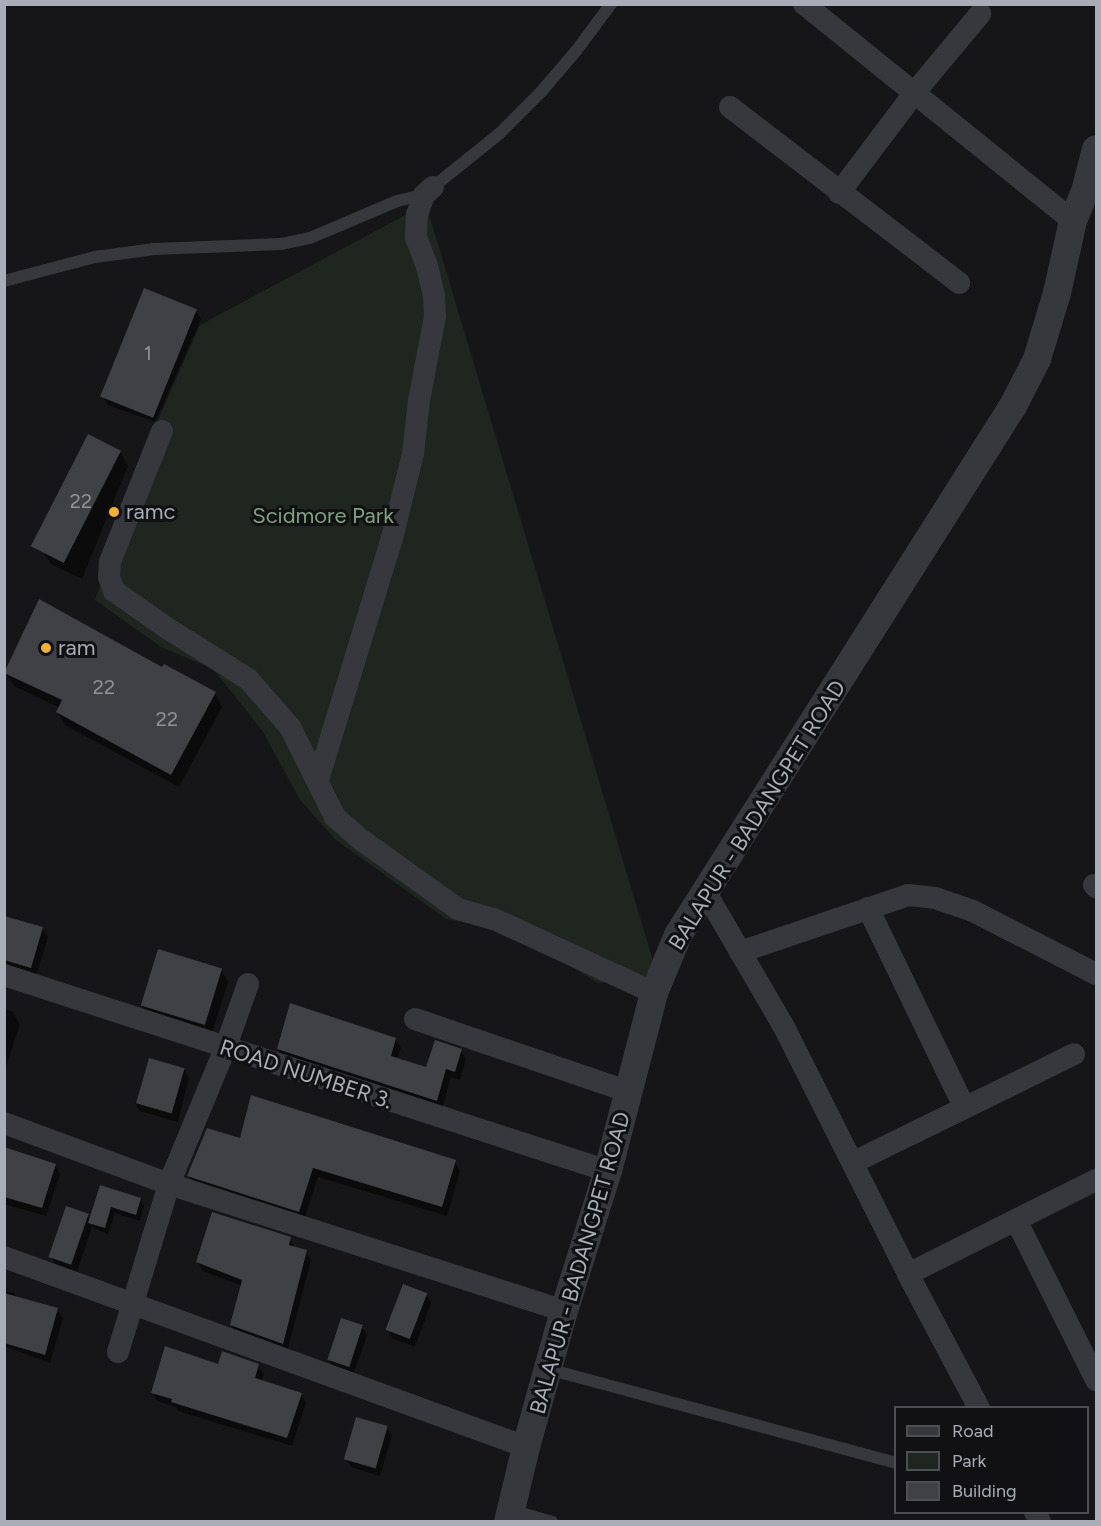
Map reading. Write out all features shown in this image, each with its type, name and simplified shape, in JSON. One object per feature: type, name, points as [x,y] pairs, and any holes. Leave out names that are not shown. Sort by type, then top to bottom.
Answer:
[{"type":"street","points":[[804,4],[1073,221]]},
{"type":"street","points":[[839,194],[915,92],[980,14]]},
{"type":"street","points":[[730,107],[839,194],[959,283]]},
{"type":"street","name":"BALAPUR - BADANGPET ROAD","points":[[510,1516],[526,1447],[564,1311],[608,1172],[654,993],[678,935],[1013,405],[1037,359],[1057,294],[1073,221],[1091,191],[1096,149]]},
{"type":"street","points":[[318,780],[393,538],[413,454],[421,391],[435,316],[434,296],[427,266],[416,238],[417,214],[428,191]]},
{"type":"street","points":[[162,431],[110,562],[109,577],[114,591],[167,628],[248,679],[290,727],[335,817],[363,842],[458,909],[494,919],[654,993]]},
{"type":"street","points":[[706,893],[784,1027],[854,1162],[908,1274],[979,1406]]},
{"type":"street","points":[[740,952],[909,895],[934,898],[973,912],[1096,974]]},
{"type":"street","points":[[868,908],[964,1107]]},
{"type":"street","name":"ROAD NUMBER 3.","points":[[4,975],[225,1049],[608,1172]]},
{"type":"street","points":[[118,1352],[169,1184],[225,1049],[248,984]]},
{"type":"street","points":[[415,1019],[630,1092]]},
{"type":"street","points":[[854,1162],[1074,1054]]},
{"type":"street","points":[[4,1123],[169,1184],[564,1311]]},
{"type":"street","points":[[908,1274],[1096,1180]]},
{"type":"street","points":[[1016,1220],[1096,1380]]},
{"type":"street","points":[[4,1257],[526,1447]]},
{"type":"lane","points":[[4,281],[94,257],[154,249],[281,244],[310,238],[397,201],[428,191],[499,134],[541,92],[576,51],[610,4]]},
{"type":"lane","points":[[548,1369],[894,1462]]},
{"type":"lane","points":[[510,1516],[552,1521]]},
{"type":"green space","name":"Scidmore Park","points":[[426,204],[657,974],[598,983],[513,931],[446,919],[336,840],[300,800],[262,730],[213,669],[161,647],[95,600],[153,431],[200,325]]},
{"type":"building","points":[[144,288],[197,309],[153,418],[100,396]]},
{"type":"building","points":[[88,434],[121,451],[64,563],[31,546]]},
{"type":"building","points":[[39,599],[162,667],[164,664],[216,692],[171,775],[56,712],[62,700],[4,673]]},
{"type":"building","points":[[4,916],[43,927],[31,968],[4,960]]},
{"type":"building","points":[[158,949],[222,969],[205,1025],[141,1005]]},
{"type":"building","points":[[290,1003],[396,1038],[391,1056],[426,1067],[435,1040],[462,1049],[455,1072],[446,1069],[437,1101],[277,1049]]},
{"type":"building","points":[[149,1058],[185,1068],[172,1113],[136,1103]]},
{"type":"building","points":[[251,1095],[456,1160],[442,1207],[313,1168],[299,1212],[187,1176],[207,1128],[240,1138]]},
{"type":"building","points":[[4,1147],[56,1164],[42,1208],[4,1197]]},
{"type":"building","points":[[100,1185],[141,1198],[136,1215],[111,1207],[105,1228],[88,1223]]},
{"type":"building","points":[[66,1206],[89,1214],[71,1265],[48,1257]]},
{"type":"building","points":[[212,1212],[291,1237],[289,1245],[307,1250],[283,1344],[230,1325],[242,1280],[196,1262]]},
{"type":"building","points":[[403,1284],[427,1293],[410,1339],[385,1330]]},
{"type":"building","points":[[4,1293],[58,1308],[45,1355],[4,1343]]},
{"type":"building","points":[[341,1318],[363,1325],[349,1367],[327,1360]]},
{"type":"building","points":[[165,1346],[218,1364],[222,1351],[259,1364],[255,1378],[302,1393],[287,1438],[171,1402],[172,1399],[151,1393]]},
{"type":"building","points":[[356,1417],[388,1426],[376,1468],[344,1459]]},
{"type":"place","name":"ramc","points":[[114,512]]},
{"type":"place","name":"ram","points":[[46,648]]}]
